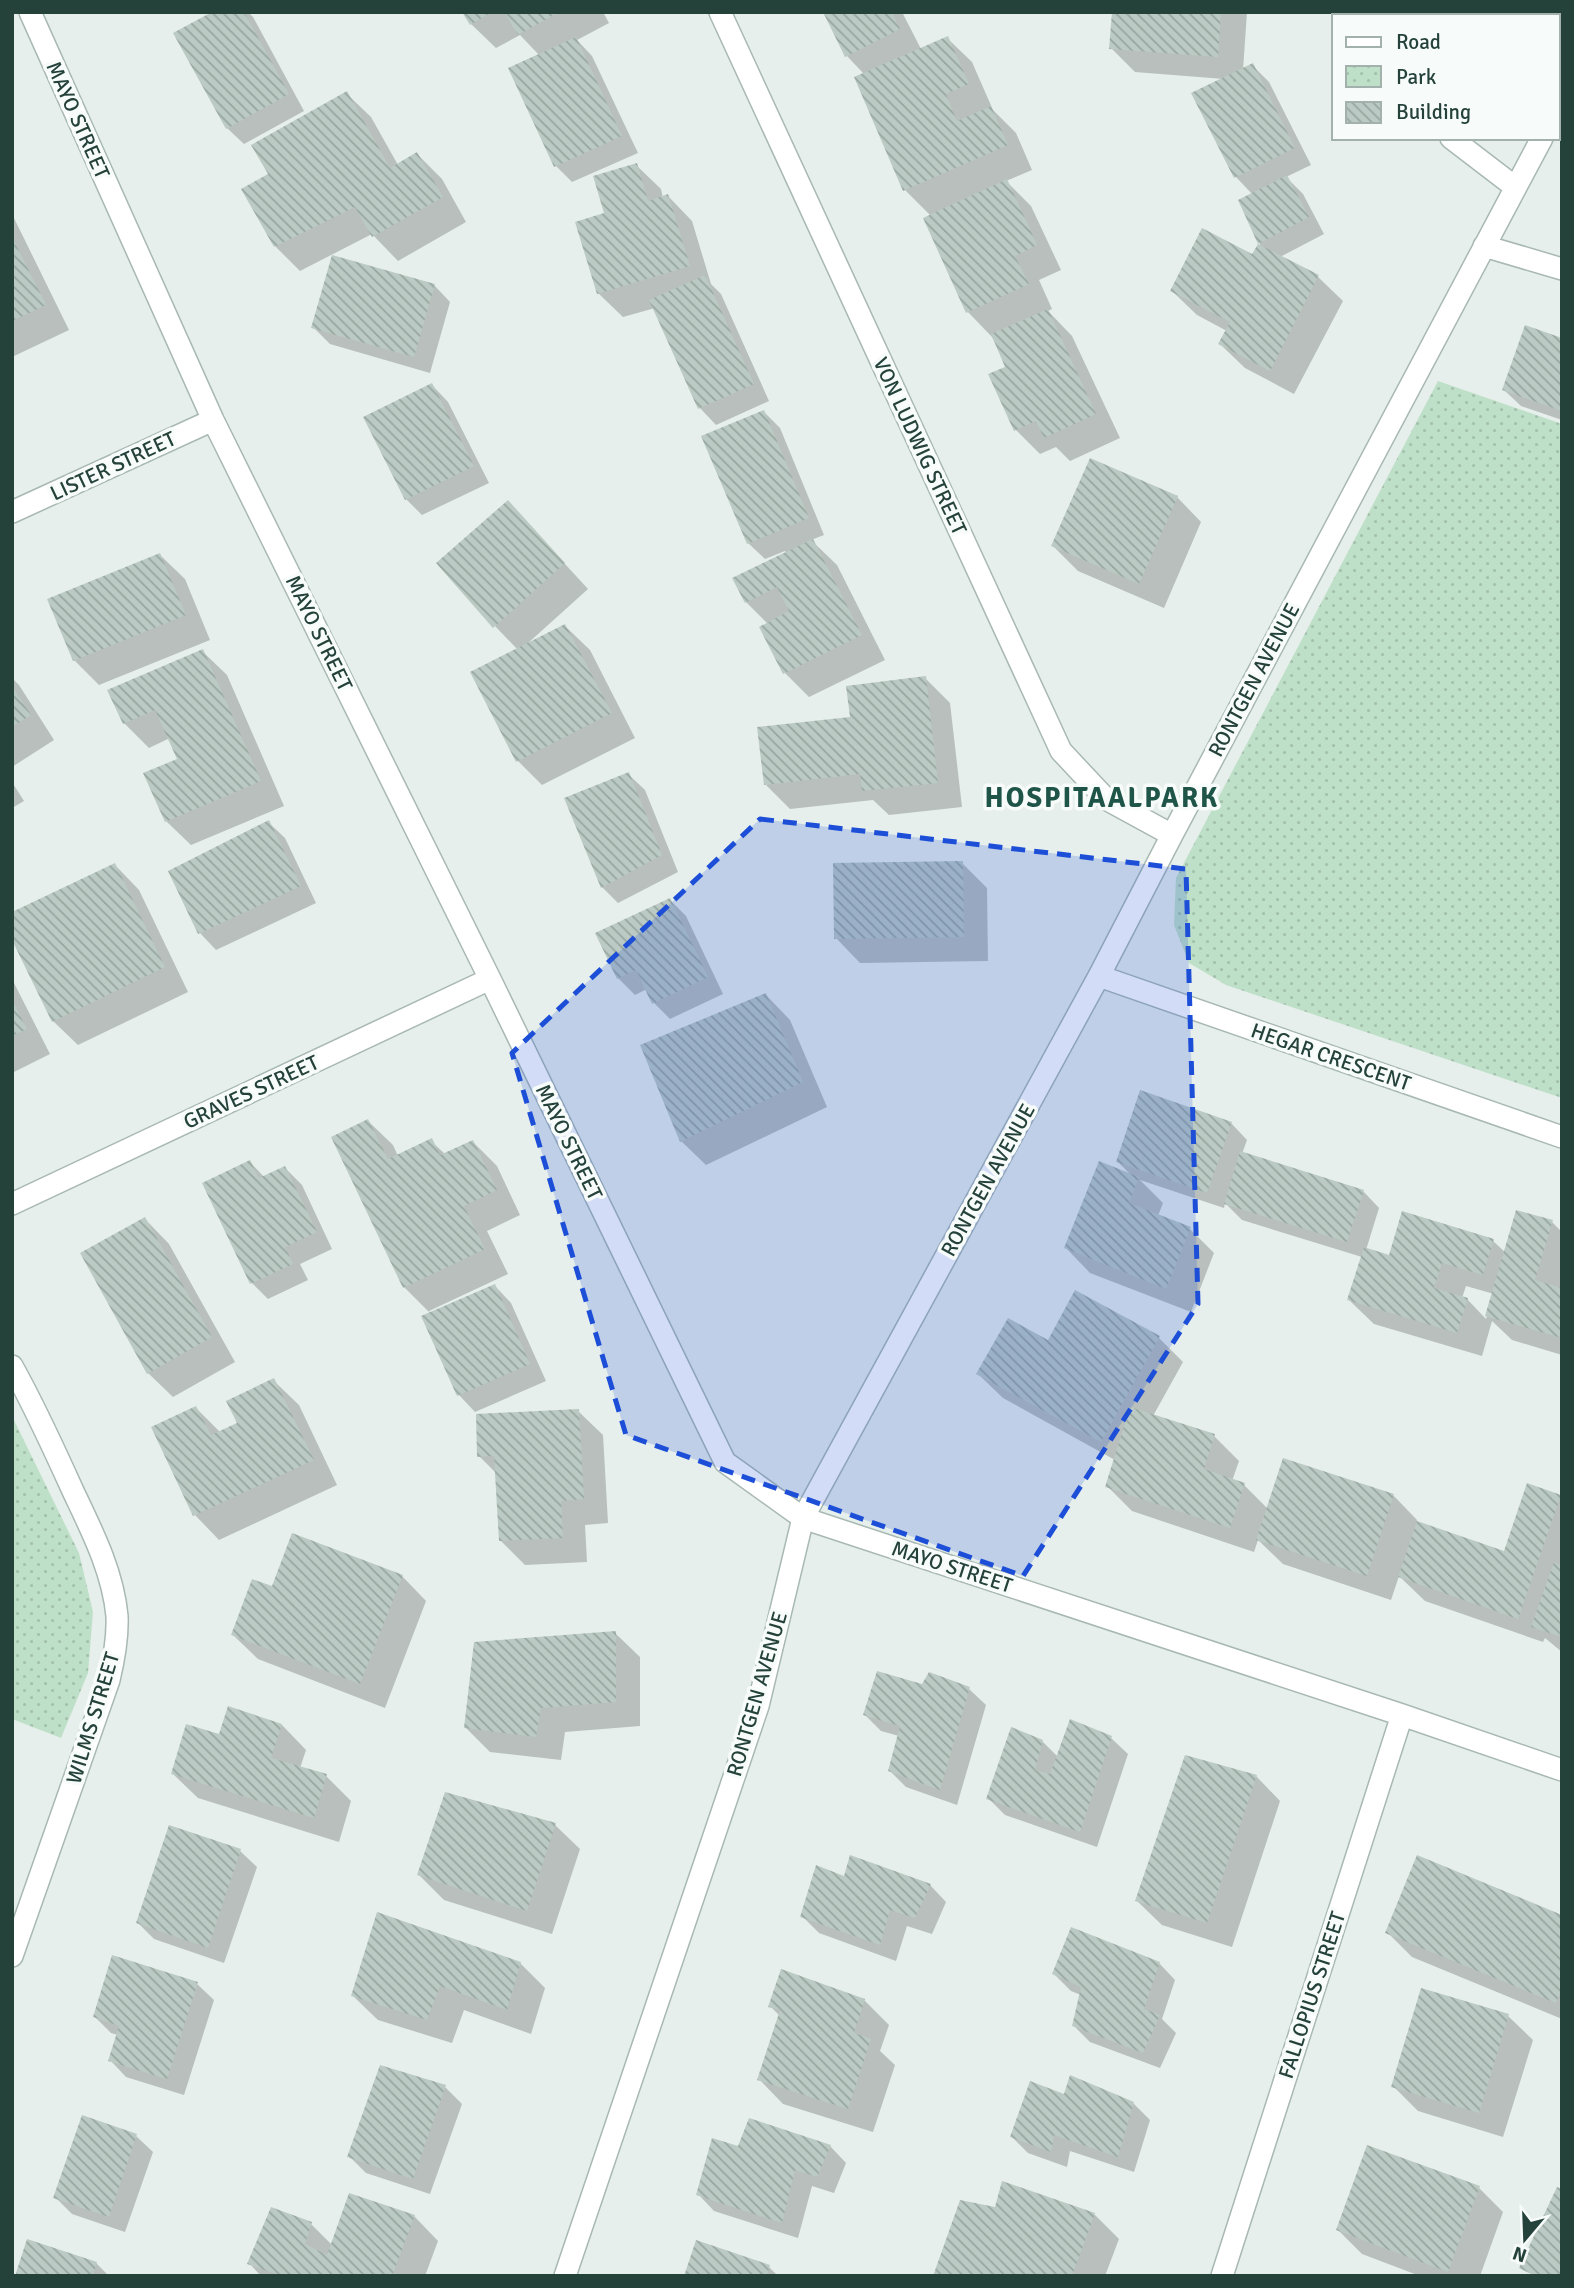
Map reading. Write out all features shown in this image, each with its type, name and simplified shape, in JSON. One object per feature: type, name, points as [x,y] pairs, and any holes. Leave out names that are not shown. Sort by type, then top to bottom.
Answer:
[{"type":"street","name":"MAYO STREET","points":[[30,12],[213,419],[725,1462],[803,1518],[1562,1770]]},
{"type":"street","name":"VON LUDWIG STREET","points":[[720,12],[1061,751],[1106,799],[1172,835]]},
{"type":"street","points":[[1454,140],[1515,187]]},
{"type":"street","name":"RONTGEN AVENUE","points":[[565,2276],[758,1706],[803,1518],[1100,976],[1541,140]]},
{"type":"street","points":[[1485,246],[1562,269]]},
{"type":"street","name":"LISTER STREET","points":[[12,512],[213,419]]},
{"type":"street","name":"HEGAR CRESCENT","points":[[1100,976],[1562,1137]]},
{"type":"street","name":"GRAVES STREET","points":[[12,1204],[490,979]]},
{"type":"street","name":"WILMS STREET","points":[[12,1366],[36,1409],[93,1533],[109,1578],[117,1616],[116,1650],[109,1680],[12,1956]]},
{"type":"street","name":"FALLOPIUS STREET","points":[[1222,2276],[1402,1715]]},
{"type":"highlighted area","points":[[760,819],[1186,869],[1198,1304],[1023,1576],[626,1435],[512,1053]]},
{"type":"green space","points":[[1562,12],[1562,20],[1560,24],[1560,14],[1386,14]]},
{"type":"green space","points":[[1438,381],[1562,424],[1562,1098],[1226,985],[1189,963],[1174,925],[1176,878]]},
{"type":"green space","points":[[12,1416],[79,1553],[93,1612],[88,1673],[61,1738],[12,1719]]},
{"type":"building","points":[[212,12],[244,12],[289,94],[226,129],[173,33]]},
{"type":"building","points":[[462,12],[492,12],[470,25]]},
{"type":"building","points":[[504,12],[559,12],[518,35]]},
{"type":"building","points":[[823,12],[892,12],[900,29],[845,57]]},
{"type":"building","points":[[1112,12],[1221,12],[1218,57],[1109,49]]},
{"type":"building","points":[[948,36],[969,84],[946,94],[957,121],[991,106],[1008,145],[903,191],[854,77]]},
{"type":"building","points":[[576,37],[622,136],[554,167],[508,68]]},
{"type":"building","points":[[1253,63],[1295,148],[1234,178],[1191,93]]},
{"type":"building","points":[[347,91],[390,168],[417,152],[443,197],[372,237],[355,207],[274,247],[241,189],[268,174],[251,145]]},
{"type":"building","points":[[637,163],[648,201],[668,194],[690,266],[597,294],[575,222],[604,213],[593,176]]},
{"type":"building","points":[[1287,175],[1309,217],[1258,244],[1238,200]]},
{"type":"building","points":[[1007,179],[1037,245],[1015,256],[1029,284],[966,313],[923,218]]},
{"type":"building","points":[[1202,228],[1252,254],[1258,244],[1319,275],[1270,371],[1218,344],[1230,322],[1170,291]]},
{"type":"building","points":[[12,237],[46,305],[12,321]]},
{"type":"building","points":[[332,255],[435,284],[414,357],[311,328]]},
{"type":"building","points":[[705,275],[754,384],[698,409],[649,300]]},
{"type":"building","points":[[1048,309],[1096,414],[1044,438],[1036,421],[1014,431],[988,374],[1005,367],[991,334]]},
{"type":"building","points":[[1525,325],[1562,338],[1562,411],[1502,390]]},
{"type":"building","points":[[432,383],[474,466],[405,500],[363,417]]},
{"type":"building","points":[[764,410],[809,518],[747,544],[701,436]]},
{"type":"building","points":[[1090,458],[1178,496],[1139,584],[1051,546]]},
{"type":"building","points":[[508,500],[565,563],[493,628],[436,563]]},
{"type":"building","points":[[813,539],[862,635],[783,674],[759,627],[789,611],[777,587],[745,603],[732,578]]},
{"type":"building","points":[[160,553],[186,615],[73,661],[47,599]]},
{"type":"building","points":[[565,624],[612,713],[516,762],[470,672]]},
{"type":"building","points":[[203,649],[261,781],[165,822],[143,773],[177,759],[155,710],[123,724],[107,690]]},
{"type":"building","points":[[926,676],[938,783],[862,791],[860,774],[764,785],[757,727],[850,717],[846,686]]},
{"type":"building","points":[[12,686],[31,715],[12,727]]},
{"type":"building","points":[[629,772],[662,855],[601,888],[564,798]]},
{"type":"building","points":[[269,820],[301,886],[198,934],[168,871]]},
{"type":"building","points":[[963,861],[964,937],[834,939],[833,863]]},
{"type":"building","points":[[115,863],[165,967],[52,1022],[12,940],[12,912]]},
{"type":"building","points":[[670,898],[708,977],[652,1004],[636,970],[617,979],[595,933]]},
{"type":"building","points":[[766,993],[803,1082],[680,1142],[640,1045]]},
{"type":"building","points":[[12,1000],[27,1029],[12,1036]]},
{"type":"building","points":[[1140,1090],[1232,1122],[1207,1193],[1116,1162]]},
{"type":"building","points":[[368,1119],[388,1159],[432,1138],[440,1155],[473,1140],[497,1190],[464,1206],[485,1249],[403,1288],[331,1137]]},
{"type":"building","points":[[1240,1151],[1364,1190],[1347,1242],[1224,1204]]},
{"type":"building","points":[[250,1160],[259,1178],[285,1166],[317,1232],[285,1247],[293,1264],[250,1284],[202,1183]]},
{"type":"building","points":[[1099,1161],[1139,1177],[1129,1203],[1191,1227],[1166,1289],[1064,1248]]},
{"type":"building","points":[[1516,1210],[1553,1220],[1535,1280],[1562,1288],[1562,1338],[1485,1316]]},
{"type":"building","points":[[1402,1211],[1494,1239],[1483,1275],[1442,1263],[1434,1288],[1468,1298],[1457,1333],[1347,1300],[1364,1247],[1389,1255]]},
{"type":"building","points":[[145,1217],[212,1337],[147,1374],[80,1253]]},
{"type":"building","points":[[495,1284],[530,1364],[457,1396],[421,1316]]},
{"type":"building","points":[[1075,1290],[1160,1336],[1101,1442],[976,1374],[1008,1318],[1048,1340]]},
{"type":"building","points":[[274,1378],[314,1460],[193,1516],[151,1427],[196,1406],[211,1435],[237,1423],[226,1401]]},
{"type":"building","points":[[1130,1407],[1215,1434],[1204,1469],[1245,1483],[1230,1528],[1105,1487]]},
{"type":"building","points":[[579,1409],[584,1499],[561,1501],[563,1538],[499,1541],[494,1456],[477,1457],[476,1414]]},
{"type":"building","points":[[1283,1458],[1394,1494],[1367,1576],[1256,1540]]},
{"type":"building","points":[[1527,1483],[1561,1495],[1518,1619],[1398,1577],[1417,1521],[1504,1551]]},
{"type":"building","points":[[292,1533],[403,1575],[360,1684],[231,1635],[252,1579],[272,1586]]},
{"type":"building","points":[[1554,1562],[1562,1565],[1562,1637],[1531,1627]]},
{"type":"building","points":[[616,1631],[616,1702],[541,1708],[536,1737],[464,1728],[474,1642]]},
{"type":"building","points":[[877,1671],[922,1684],[929,1672],[970,1687],[940,1790],[888,1771],[900,1726],[863,1715]]},
{"type":"building","points":[[228,1706],[282,1724],[271,1758],[327,1774],[314,1818],[171,1774],[186,1724],[219,1734]]},
{"type":"building","points":[[1070,1719],[1112,1736],[1080,1832],[986,1799],[1011,1727],[1043,1740],[1035,1770],[1050,1774]]},
{"type":"building","points":[[1185,1755],[1257,1775],[1207,1923],[1135,1901]]},
{"type":"building","points":[[445,1792],[556,1823],[527,1911],[417,1875]]},
{"type":"building","points":[[169,1825],[241,1849],[208,1948],[136,1923]]},
{"type":"building","points":[[850,1855],[931,1884],[915,1918],[890,1910],[880,1945],[800,1917],[816,1865],[844,1876]]},
{"type":"building","points":[[1417,1855],[1562,1915],[1562,1989],[1556,2003],[1385,1933]]},
{"type":"building","points":[[377,1912],[521,1962],[507,2010],[440,1986],[427,2020],[351,1996]]},
{"type":"building","points":[[1071,1927],[1160,1962],[1144,2009],[1160,2015],[1143,2053],[1072,2026],[1081,1987],[1052,1974]]},
{"type":"building","points":[[112,1955],[198,1982],[167,2079],[108,2061],[119,2026],[93,2017]]},
{"type":"building","points":[[781,1969],[865,1999],[854,2033],[871,2039],[848,2109],[757,2080],[780,2010],[768,2007]]},
{"type":"building","points":[[1421,1988],[1509,2014],[1479,2113],[1391,2087]]},
{"type":"building","points":[[380,2065],[446,2085],[413,2179],[347,2157]]},
{"type":"building","points":[[1070,2075],[1134,2102],[1118,2157],[1054,2135],[1051,2152],[1010,2137],[1030,2081],[1064,2094]]},
{"type":"building","points":[[82,2115],[137,2134],[109,2217],[53,2198]]},
{"type":"building","points":[[749,2118],[831,2145],[817,2177],[795,2170],[782,2223],[696,2195],[712,2138],[738,2146]]},
{"type":"building","points":[[1367,2145],[1480,2186],[1448,2272],[1336,2230]]},
{"type":"building","points":[[1002,2181],[1095,2213],[1072,2276],[933,2276],[960,2200],[995,2207]]},
{"type":"building","points":[[1557,2187],[1562,2189],[1562,2276],[1535,2276],[1519,2268]]},
{"type":"building","points":[[349,2193],[415,2215],[392,2276],[282,2276],[247,2264],[271,2207],[312,2222],[305,2244],[327,2255]]},
{"type":"building","points":[[27,2239],[97,2262],[93,2276],[15,2276]]},
{"type":"building","points":[[696,2240],[770,2265],[767,2276],[684,2276]]},
{"type":"district","name":"HOSPITAALPARK","points":[[1102,798]]}]
